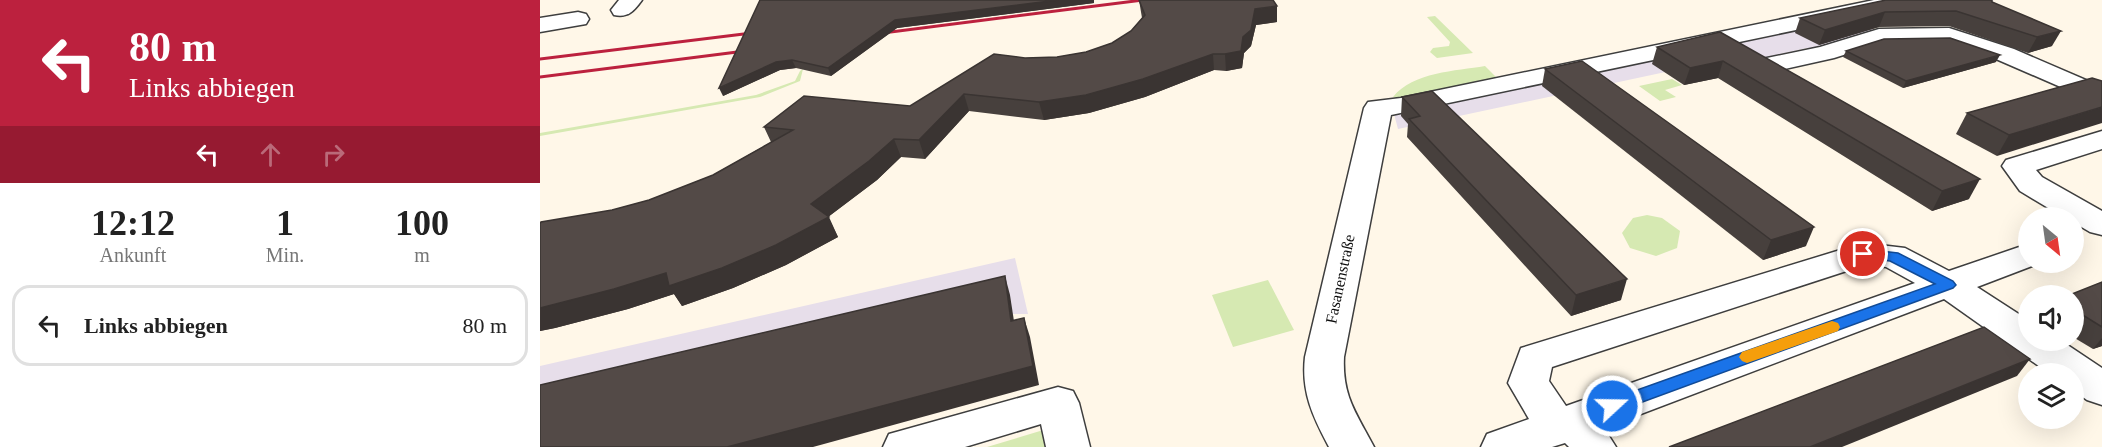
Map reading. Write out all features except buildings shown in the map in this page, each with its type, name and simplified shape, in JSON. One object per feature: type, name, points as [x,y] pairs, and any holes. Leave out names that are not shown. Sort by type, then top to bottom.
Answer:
[{"type":"street","name":"Fasanenstraße","points":[[1352,447],[1336,422],[1325,390],[1324,358],[1345,249],[1372,145],[1378,108],[1401,106],[1906,0]]},
{"type":"street","points":[[540,25],[578,20]]},
{"type":"street","points":[[1771,64],[1825,53],[1879,36],[1949,35],[2005,54],[2102,97]]},
{"type":"street","points":[[2102,140],[2017,166],[2031,184],[2102,226]]},
{"type":"street","points":[[2084,234],[2102,226]]},
{"type":"street","points":[[1575,432],[1528,383],[1535,358],[1863,254],[1893,256],[1948,285],[2018,333]]},
{"type":"street","points":[[1503,447],[1575,432],[2018,259]]},
{"type":"street","points":[[2045,351],[2102,389]]},
{"type":"street","points":[[905,447],[1058,403],[1068,447]]},
{"type":"shaded area","points":[[1882,0],[1995,0],[1868,28],[1886,33],[1813,50],[1807,48],[1754,60],[1745,55],[1398,129],[1394,114]]},
{"type":"shaded area","points":[[1015,258],[1028,314],[1013,314],[540,431],[540,366]]},
{"type":"green space","points":[[1435,16],[1473,53],[1437,58],[1430,52],[1433,48],[1449,46],[1450,42],[1427,17]]},
{"type":"green space","points":[[1485,66],[1499,80],[1398,99],[1393,97],[1412,82],[1423,78],[1448,71]]},
{"type":"green space","points":[[803,69],[800,81],[760,97],[540,136],[540,133],[756,95],[795,81]]},
{"type":"green space","points":[[1672,79],[1682,85],[1665,90],[1676,97],[1660,101],[1639,86]]},
{"type":"green space","points":[[1647,215],[1662,218],[1680,231],[1677,248],[1656,256],[1630,248],[1622,233],[1633,218]]},
{"type":"green space","points":[[1268,280],[1294,330],[1233,347],[1212,295]]},
{"type":"green space","points":[[1050,428],[1054,447],[987,447]]},
{"type":"railway","points":[[875,34],[1143,0]]},
{"type":"railway","points":[[540,59],[760,32]]},
{"type":"railway","points":[[540,77],[753,50]]},
{"type":"slow traffic","points":[[1747,357],[1832,327]]},
{"type":"route","points":[[1612,406],[1948,285],[1893,256],[1863,254]]}]
